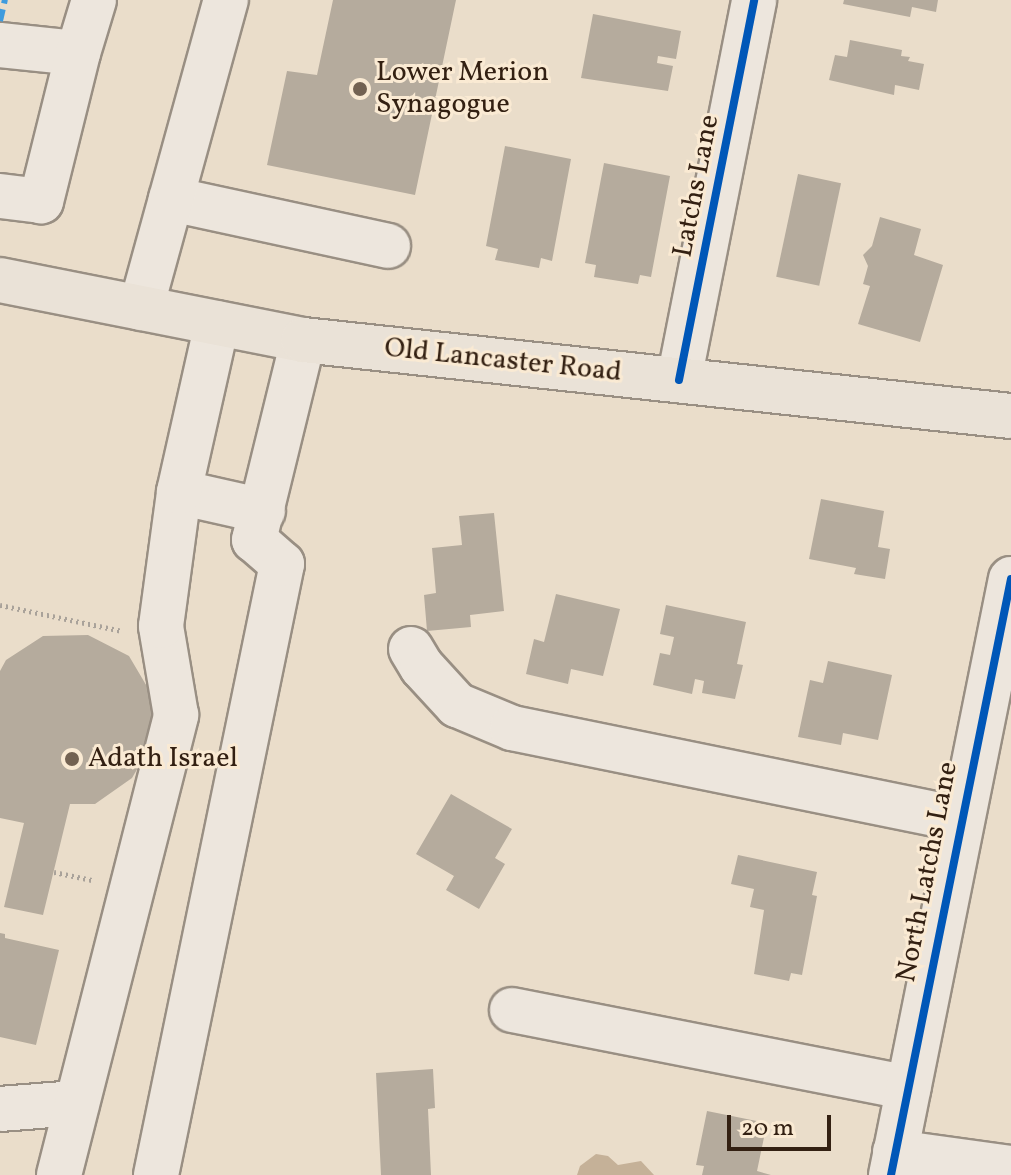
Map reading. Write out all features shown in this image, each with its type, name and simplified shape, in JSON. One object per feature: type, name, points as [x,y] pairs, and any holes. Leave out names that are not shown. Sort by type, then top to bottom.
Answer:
[{"type":"main road","name":"Old Lancaster Road","points":[[0,280],[303,340],[1011,416]]},
{"type":"street","points":[[0,196],[41,201],[94,0]]},
{"type":"street","points":[[141,308],[226,0]]},
{"type":"street","name":"Latchs Lane","points":[[679,380],[754,0]]},
{"type":"street","points":[[0,45],[78,53]]},
{"type":"street","points":[[171,199],[388,246]]},
{"type":"street","points":[[59,1175],[176,715],[161,626],[179,492],[217,323]]},
{"type":"street","points":[[156,1175],[282,564],[254,540],[303,340]]},
{"type":"street","points":[[179,492],[263,511]]},
{"type":"street","name":"North Latchs Lane","points":[[893,1164],[960,819],[1011,579]]},
{"type":"street","points":[[411,649],[422,667],[457,705],[512,728],[960,819]]},
{"type":"street","points":[[512,1010],[908,1088]]},
{"type":"street","points":[[0,1109],[77,1103]]},
{"type":"street","points":[[893,1164],[1011,1168]]},
{"type":"path","points":[[0,605],[123,631]]},
{"type":"path","points":[[54,872],[105,882]]},
{"type":"shaded area","points":[[596,1154],[608,1156],[618,1165],[641,1161],[654,1175],[577,1175],[580,1166]]},
{"type":"building","name":"Lower Merion Synagogue","points":[[333,0],[456,0],[415,195],[267,165],[287,71],[317,75]]},
{"type":"building","points":[[844,0],[938,0],[936,12],[912,7],[910,17],[843,4]]},
{"type":"building","points":[[593,14],[681,31],[676,59],[658,56],[657,63],[673,66],[668,91],[581,78]]},
{"type":"building","points":[[850,40],[902,50],[901,56],[910,57],[908,61],[924,64],[919,90],[895,85],[894,95],[829,80],[835,55],[847,57]]},
{"type":"building","points":[[505,146],[571,159],[552,261],[541,258],[539,268],[495,260],[498,249],[486,246]]},
{"type":"building","points":[[604,163],[670,176],[651,277],[640,275],[638,284],[594,277],[596,265],[585,263]]},
{"type":"building","points":[[798,174],[841,183],[819,286],[776,277]]},
{"type":"building","points":[[880,217],[921,229],[914,255],[943,265],[920,342],[858,324],[870,286],[863,284],[868,266],[863,255],[872,246]]},
{"type":"building","points":[[821,499],[884,511],[878,547],[890,549],[885,579],[854,574],[856,568],[809,559]]},
{"type":"building","points":[[494,513],[504,611],[470,615],[471,627],[427,631],[424,595],[436,593],[432,548],[462,545],[459,516]]},
{"type":"building","points":[[556,594],[620,609],[603,676],[571,669],[568,684],[526,674],[534,639],[544,642]]},
{"type":"building","points":[[666,605],[746,622],[737,664],[743,665],[735,699],[702,693],[704,681],[695,679],[692,694],[653,685],[660,653],[670,655],[674,637],[660,634]]},
{"type":"building","name":"Adath Israel","points":[[88,635],[129,656],[152,695],[154,740],[132,778],[95,804],[70,804],[43,915],[4,907],[24,823],[0,818],[0,671],[6,660],[43,636]]},
{"type":"building","points":[[828,661],[892,675],[878,740],[843,733],[841,745],[798,737],[810,680],[823,683]]},
{"type":"building","points":[[451,794],[512,829],[495,858],[505,864],[479,909],[446,890],[454,876],[416,854]]},
{"type":"building","points":[[738,855],[817,872],[812,895],[817,896],[802,975],[791,973],[789,981],[754,974],[764,910],[750,907],[754,889],[731,884]]},
{"type":"building","points":[[0,933],[5,934],[5,938],[59,950],[36,1045],[0,1037]]},
{"type":"building","points":[[433,1069],[435,1108],[428,1109],[431,1175],[381,1175],[376,1073]]},
{"type":"building","points":[[707,1111],[767,1123],[757,1171],[771,1175],[702,1175],[704,1166],[696,1165]]},
{"type":"marked path","points":[[0,21],[5,0]]},
{"type":"cycle path","points":[[679,380],[754,0]]},
{"type":"cycle path","points":[[891,1175],[1011,579]]},
{"type":"place","name":"Lower Merion Synagogue","points":[[360,89]]},
{"type":"place","name":"Adath Israel","points":[[72,759]]}]
